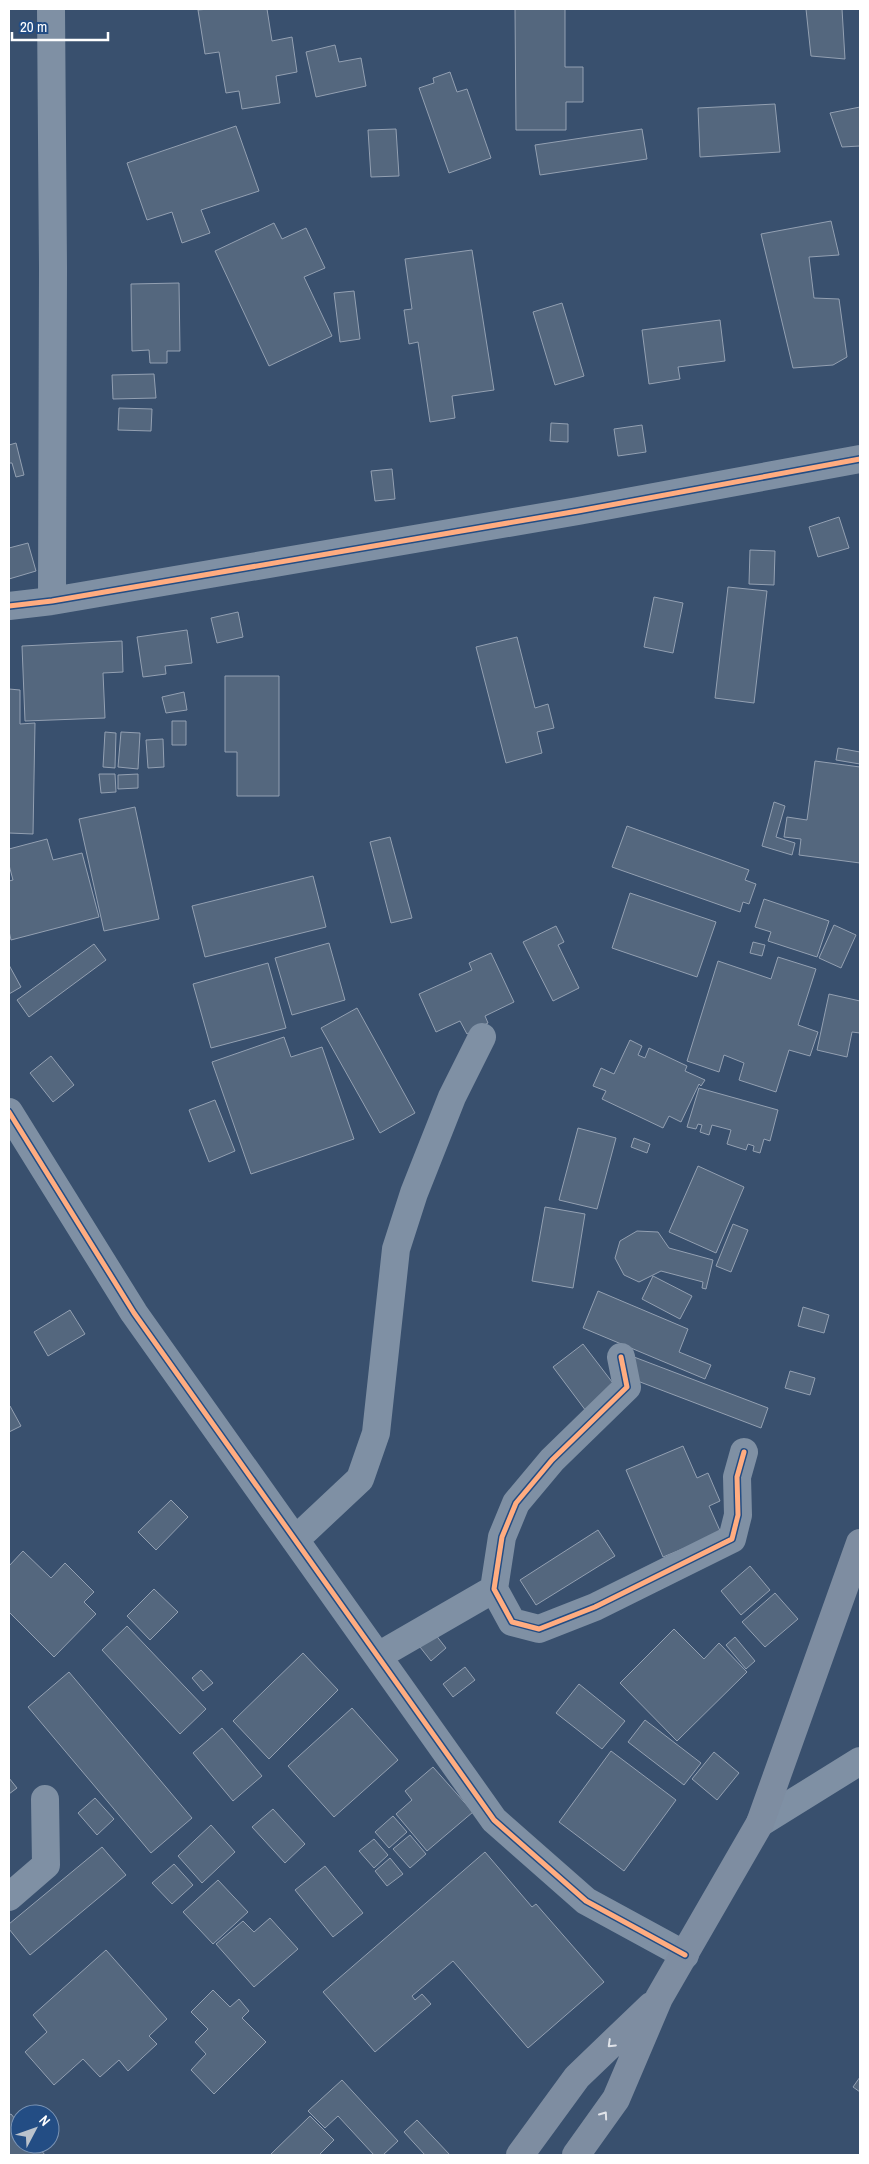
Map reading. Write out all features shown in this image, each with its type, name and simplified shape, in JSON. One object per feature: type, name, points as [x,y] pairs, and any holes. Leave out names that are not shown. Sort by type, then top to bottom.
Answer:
[{"type":"main road","points":[[576,2155],[616,2099],[659,1998],[686,1955],[760,1823],[860,1543]]},
{"type":"main road","points":[[520,2155],[577,2077],[659,1998]]},
{"type":"street","points":[[51,9],[53,268],[52,601]]},
{"type":"street","points":[[9,606],[52,601],[578,511],[860,458]]},
{"type":"street","points":[[295,1540],[360,1479],[376,1433],[396,1250],[414,1193],[452,1097],[482,1037]]},
{"type":"street","points":[[9,1112],[134,1313],[494,1820],[586,1901],[686,1955]]},
{"type":"street","points":[[621,1357],[627,1387],[552,1460],[516,1503],[502,1537],[494,1589],[512,1622],[539,1629],[595,1607],[732,1539],[738,1515],[737,1477],[744,1452]]},
{"type":"street","points":[[378,1656],[494,1589]]},
{"type":"street","points":[[760,1823],[860,1761]]},
{"type":"street","points":[[9,1897],[46,1865],[45,1799]]},
{"type":"building","points":[[267,9],[272,41],[292,37],[297,72],[276,76],[280,103],[242,109],[239,91],[226,93],[219,52],[205,54],[198,10]]},
{"type":"building","points":[[515,9],[565,9],[565,67],[583,67],[583,102],[566,102],[566,130],[516,130]]},
{"type":"building","points":[[806,9],[842,9],[845,59],[811,56]]},
{"type":"building","points":[[335,45],[339,62],[361,58],[366,86],[316,97],[306,52]]},
{"type":"building","points":[[450,72],[457,92],[467,89],[491,158],[449,173],[419,88],[434,83],[433,78]]},
{"type":"building","points":[[775,104],[780,152],[700,157],[698,108]]},
{"type":"building","points":[[860,107],[860,146],[842,147],[830,113]]},
{"type":"building","points":[[236,126],[259,191],[201,210],[210,233],[182,243],[172,212],[147,220],[127,163]]},
{"type":"building","points":[[396,129],[399,176],[371,177],[368,130]]},
{"type":"building","points":[[642,129],[647,159],[540,175],[535,145]]},
{"type":"building","points":[[831,221],[839,255],[809,257],[814,298],[839,299],[847,357],[833,365],[793,368],[761,234]]},
{"type":"building","points":[[274,223],[282,239],[306,228],[325,268],[304,277],[332,336],[269,366],[215,251]]},
{"type":"building","points":[[472,250],[494,390],[452,396],[455,418],[430,422],[418,342],[409,344],[404,310],[412,309],[405,259]]},
{"type":"building","points":[[179,283],[180,351],[167,351],[167,363],[150,363],[149,350],[132,351],[131,284]]},
{"type":"building","points":[[354,291],[360,339],[340,342],[334,293]]},
{"type":"building","points":[[562,303],[584,376],[555,385],[533,312]]},
{"type":"building","points":[[720,320],[725,361],[678,367],[680,379],[649,384],[642,330]]},
{"type":"building","points":[[154,374],[156,398],[113,399],[112,375]]},
{"type":"building","points":[[119,408],[152,409],[151,431],[118,430]]},
{"type":"building","points":[[551,423],[568,424],[568,442],[550,441]]},
{"type":"building","points":[[642,425],[646,452],[618,456],[614,429]]},
{"type":"building","points":[[16,443],[24,475],[16,477],[12,463],[9,463],[9,445]]},
{"type":"building","points":[[392,469],[395,499],[375,501],[371,471]]},
{"type":"building","points":[[839,517],[849,548],[818,557],[809,527]]},
{"type":"building","points":[[28,543],[36,571],[9,579],[9,548]]},
{"type":"building","points":[[750,550],[775,551],[774,585],[749,584]]},
{"type":"building","points":[[728,587],[767,591],[754,703],[715,698]]},
{"type":"building","points":[[654,597],[683,603],[673,653],[644,647]]},
{"type":"building","points":[[238,612],[243,637],[217,643],[211,618]]},
{"type":"building","points":[[187,630],[192,663],[165,666],[166,674],[143,677],[137,637]]},
{"type":"building","points":[[517,637],[535,708],[548,704],[554,728],[537,732],[542,753],[506,763],[476,647]]},
{"type":"building","points":[[122,641],[123,672],[103,673],[105,718],[25,721],[22,646]]},
{"type":"building","points":[[225,676],[279,676],[279,796],[237,796],[237,752],[225,752]]},
{"type":"building","points":[[9,689],[20,690],[20,724],[35,723],[33,834],[9,833]]},
{"type":"building","points":[[184,692],[187,710],[166,713],[162,697]]},
{"type":"building","points":[[172,721],[186,721],[186,745],[172,745]]},
{"type":"building","points":[[105,732],[116,733],[115,768],[103,767]]},
{"type":"building","points":[[121,732],[140,733],[138,769],[118,767]]},
{"type":"building","points":[[163,739],[164,767],[148,768],[146,740]]},
{"type":"building","points":[[838,748],[860,752],[860,764],[836,760]]},
{"type":"building","points":[[815,761],[860,767],[860,863],[799,855],[801,839],[784,837],[787,817],[807,820]]},
{"type":"building","points":[[99,774],[115,774],[116,792],[101,793]]},
{"type":"building","points":[[138,774],[138,788],[118,789],[118,775]]},
{"type":"building","points":[[774,802],[785,806],[776,837],[795,843],[792,855],[762,846]]},
{"type":"building","points":[[135,807],[159,919],[104,931],[79,819]]},
{"type":"building","points":[[627,826],[749,870],[745,880],[756,884],[749,904],[743,902],[740,912],[612,867]]},
{"type":"building","points":[[390,837],[412,918],[391,923],[370,842]]},
{"type":"building","points":[[47,839],[53,860],[82,853],[99,917],[11,940],[9,931],[9,881],[13,880],[9,865],[9,849]]},
{"type":"building","points":[[313,876],[326,927],[205,957],[192,906]]},
{"type":"building","points":[[630,893],[716,922],[697,977],[612,948]]},
{"type":"building","points":[[764,899],[829,921],[817,957],[768,941],[771,932],[755,927]]},
{"type":"building","points":[[834,925],[856,935],[841,968],[819,958]]},
{"type":"building","points":[[556,926],[564,942],[558,945],[579,988],[553,1001],[523,942]]},
{"type":"building","points":[[753,942],[765,945],[762,956],[750,953]]},
{"type":"building","points":[[329,943],[345,1000],[292,1015],[275,958]]},
{"type":"building","points":[[94,944],[106,960],[29,1017],[17,1000]]},
{"type":"building","points":[[491,953],[514,1002],[485,1016],[488,1023],[467,1034],[460,1021],[436,1032],[419,994],[472,970],[469,963]]},
{"type":"building","points":[[778,957],[816,969],[798,1025],[818,1032],[810,1056],[789,1050],[776,1092],[739,1080],[744,1063],[724,1055],[719,1072],[687,1061],[718,961],[771,979]]},
{"type":"building","points":[[268,963],[286,1028],[211,1048],[193,984]]},
{"type":"building","points":[[9,965],[21,987],[9,994]]},
{"type":"building","points":[[829,994],[860,1001],[860,1033],[852,1032],[847,1057],[817,1050]]},
{"type":"building","points":[[357,1008],[415,1113],[380,1133],[321,1028]]},
{"type":"building","points":[[284,1037],[291,1057],[322,1047],[354,1139],[251,1174],[212,1062]]},
{"type":"building","points":[[630,1040],[642,1046],[638,1055],[645,1058],[649,1048],[687,1066],[685,1071],[705,1080],[701,1086],[699,1084],[681,1122],[669,1116],[663,1128],[602,1099],[606,1091],[593,1086],[601,1068],[614,1074]]},
{"type":"building","points":[[51,1056],[74,1085],[53,1102],[30,1073]]},
{"type":"building","points":[[699,1088],[778,1110],[770,1141],[764,1139],[760,1153],[753,1151],[754,1146],[748,1144],[746,1150],[727,1144],[731,1130],[712,1125],[709,1135],[700,1132],[702,1125],[698,1124],[696,1129],[687,1127]]},
{"type":"building","points":[[215,1100],[235,1151],[209,1162],[189,1110]]},
{"type":"building","points":[[578,1128],[616,1138],[597,1209],[559,1200]]},
{"type":"building","points":[[634,1138],[650,1144],[647,1153],[631,1147]]},
{"type":"building","points":[[698,1166],[744,1187],[716,1253],[669,1232]]},
{"type":"building","points":[[545,1207],[585,1214],[573,1288],[532,1281]]},
{"type":"building","points":[[733,1224],[748,1230],[731,1272],[716,1266]]},
{"type":"building","points":[[637,1231],[658,1232],[669,1248],[713,1260],[706,1289],[702,1288],[703,1282],[661,1271],[639,1282],[624,1275],[615,1258],[620,1241]]},
{"type":"building","points":[[653,1276],[692,1296],[680,1319],[642,1299]]},
{"type":"building","points":[[598,1291],[688,1329],[679,1352],[711,1365],[705,1379],[583,1328]]},
{"type":"building","points":[[803,1307],[829,1315],[824,1333],[798,1326]]},
{"type":"building","points":[[70,1310],[85,1334],[48,1356],[34,1332]]},
{"type":"building","points":[[583,1344],[619,1391],[589,1415],[553,1367]]},
{"type":"building","points":[[634,1357],[768,1408],[761,1428],[627,1377]]},
{"type":"building","points":[[790,1371],[815,1378],[810,1395],[785,1388]]},
{"type":"building","points":[[9,1406],[21,1426],[9,1432]]},
{"type":"building","points":[[683,1446],[697,1478],[708,1473],[720,1501],[709,1506],[721,1533],[663,1557],[626,1470]]},
{"type":"building","points":[[171,1500],[188,1517],[156,1550],[138,1532]]},
{"type":"building","points":[[598,1530],[615,1556],[536,1605],[520,1580]]},
{"type":"building","points":[[23,1551],[51,1578],[65,1563],[94,1592],[84,1602],[96,1614],[54,1657],[9,1612],[9,1566]]},
{"type":"building","points":[[750,1566],[770,1590],[741,1615],[721,1591]]},
{"type":"building","points":[[154,1589],[178,1612],[150,1640],[127,1616]]},
{"type":"building","points":[[775,1593],[798,1619],[765,1647],[742,1622]]},
{"type":"building","points":[[127,1626],[206,1709],[180,1734],[102,1650]]},
{"type":"building","points":[[674,1629],[704,1659],[719,1643],[747,1672],[677,1741],[620,1683]]},
{"type":"building","points":[[435,1634],[446,1648],[431,1661],[420,1647]]},
{"type":"building","points":[[735,1637],[755,1661],[746,1669],[726,1645]]},
{"type":"building","points":[[303,1653],[338,1690],[269,1759],[233,1721]]},
{"type":"building","points":[[465,1667],[475,1680],[453,1697],[443,1684]]},
{"type":"building","points":[[201,1670],[213,1683],[203,1691],[192,1678]]},
{"type":"building","points":[[69,1672],[192,1818],[151,1853],[28,1707]]},
{"type":"building","points":[[579,1684],[625,1721],[602,1749],[556,1713]]},
{"type":"building","points":[[352,1708],[398,1760],[334,1817],[288,1766]]},
{"type":"building","points":[[645,1720],[701,1763],[684,1785],[628,1742]]},
{"type":"building","points":[[222,1728],[262,1776],[233,1801],[193,1753]]},
{"type":"building","points":[[611,1751],[676,1800],[624,1871],[559,1822]]},
{"type":"building","points":[[714,1752],[739,1773],[717,1800],[692,1779]]},
{"type":"building","points":[[433,1767],[473,1812],[427,1851],[396,1814],[412,1800],[405,1791]]},
{"type":"building","points":[[9,1778],[17,1788],[9,1794]]},
{"type":"building","points":[[95,1798],[114,1819],[97,1835],[78,1813]]},
{"type":"building","points":[[273,1809],[305,1844],[285,1863],[252,1827]]},
{"type":"building","points":[[393,1816],[407,1832],[389,1848],[375,1832]]},
{"type":"building","points":[[211,1825],[235,1852],[202,1883],[178,1856]]},
{"type":"building","points":[[410,1835],[426,1854],[410,1868],[393,1849]]},
{"type":"building","points":[[374,1839],[388,1855],[374,1868],[359,1851]]},
{"type":"building","points":[[102,1847],[126,1875],[30,1955],[9,1929],[9,1924]]},
{"type":"building","points":[[485,1852],[532,1907],[536,1904],[604,1982],[528,2048],[453,1961],[412,1996],[415,2000],[422,1994],[431,2004],[375,2052],[323,1992]]},
{"type":"building","points":[[390,1858],[403,1874],[387,1886],[375,1871]]},
{"type":"building","points":[[174,1864],[193,1885],[172,1904],[152,1883]]},
{"type":"building","points":[[325,1866],[363,1913],[333,1937],[295,1890]]},
{"type":"building","points":[[218,1880],[248,1912],[213,1944],[183,1912]]},
{"type":"building","points":[[270,1918],[298,1949],[254,1987],[216,1944],[243,1921],[254,1932]]},
{"type":"building","points":[[106,1950],[167,2019],[149,2036],[157,2044],[128,2071],[119,2060],[100,2077],[83,2059],[54,2085],[25,2052],[47,2032],[33,2015]]},
{"type":"building","points":[[213,1990],[230,2007],[239,1999],[249,2011],[242,2018],[266,2042],[214,2094],[191,2070],[206,2054],[195,2042],[208,2029],[191,2012]]},
{"type":"building","points":[[860,2077],[860,2092],[853,2087]]},
{"type":"building","points":[[342,2080],[398,2141],[383,2155],[374,2155],[338,2116],[325,2128],[308,2111]]},
{"type":"building","points":[[9,2115],[10,2154],[45,2155],[9,2155]]},
{"type":"building","points":[[310,2116],[334,2140],[319,2155],[270,2155]]},
{"type":"building","points":[[417,2120],[450,2155],[425,2155],[404,2132]]},
{"type":"cycle path","points":[[9,606],[52,601],[578,511],[860,459]]},
{"type":"cycle path","points":[[9,1112],[134,1313],[494,1820],[586,1901],[685,1955]]},
{"type":"cycle path","points":[[621,1357],[627,1387],[552,1460],[516,1503],[502,1537],[494,1589],[512,1622],[539,1629],[595,1607],[732,1539],[738,1515],[737,1477],[744,1452]]}]
